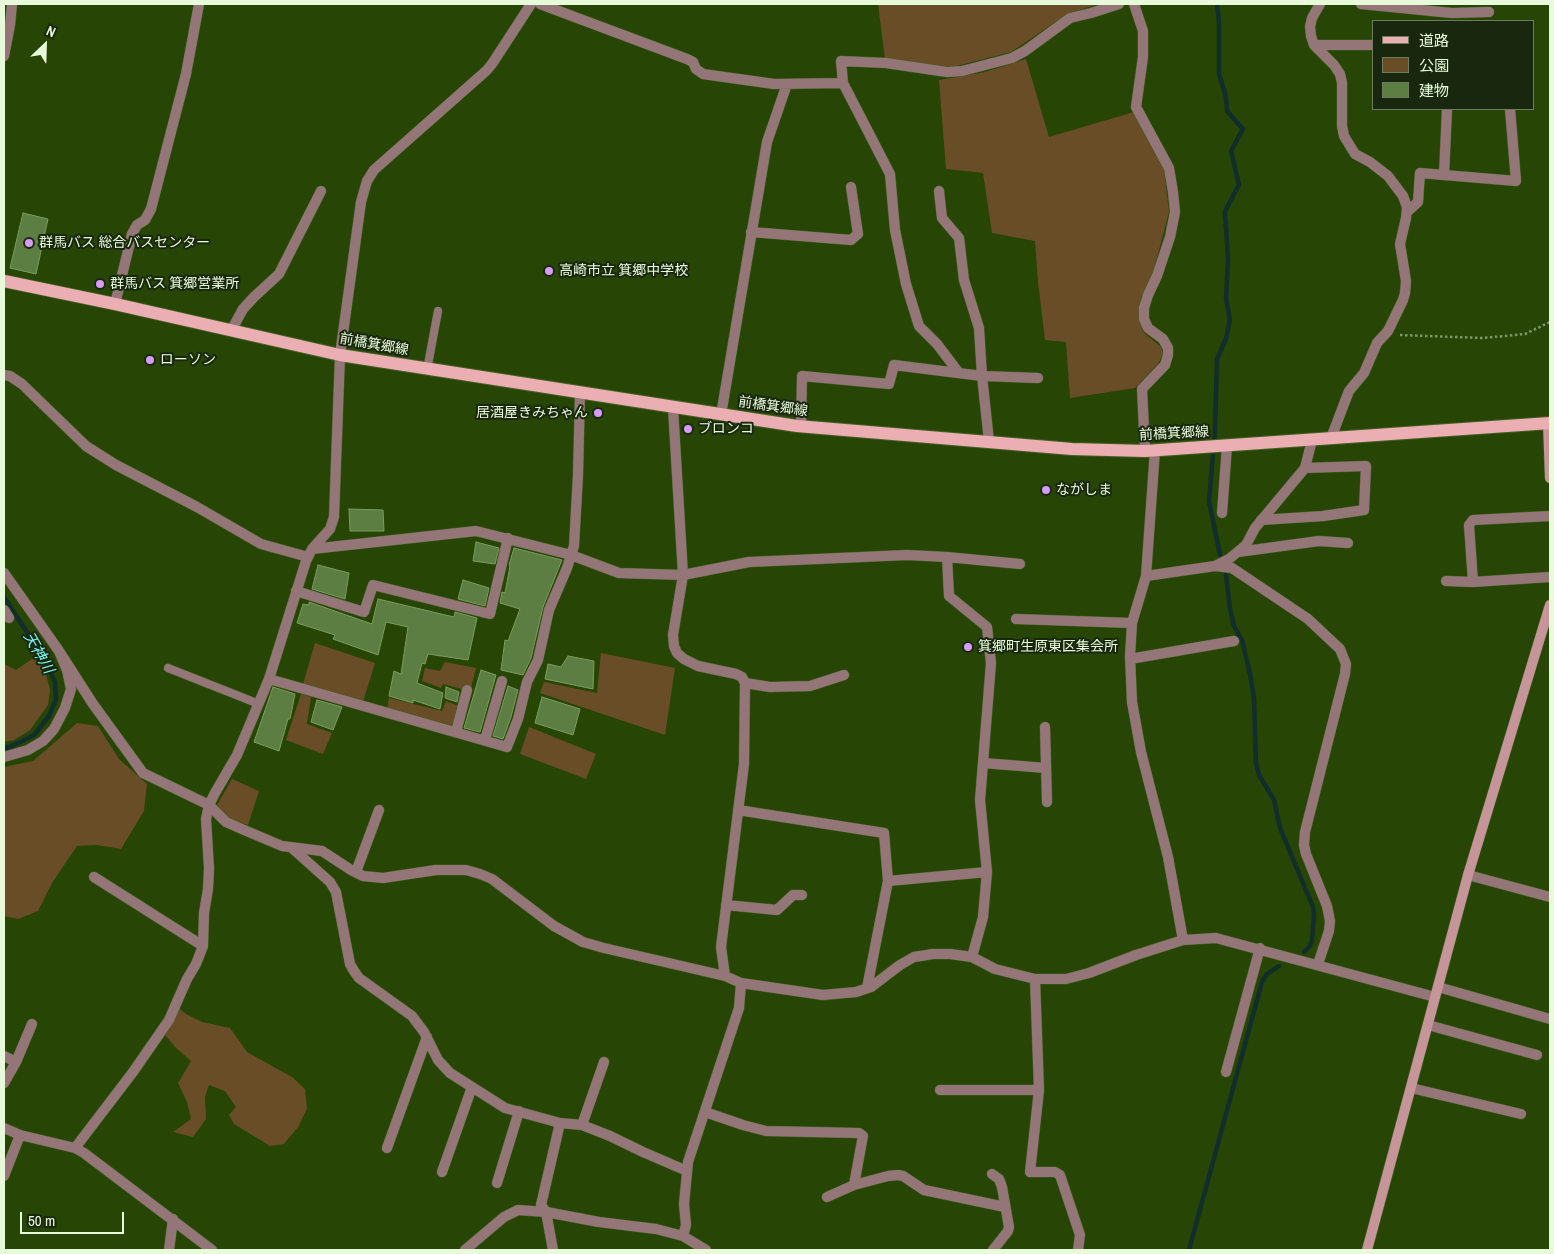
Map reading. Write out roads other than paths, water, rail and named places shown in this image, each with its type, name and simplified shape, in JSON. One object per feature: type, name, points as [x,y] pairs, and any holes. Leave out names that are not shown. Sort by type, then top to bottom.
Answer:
[{"type":"main road","name":"前橋箕郷線","points":[[4,280],[340,355],[673,408],[801,426],[1072,449],[1150,451],[1549,423]]},
{"type":"street","points":[[4,56],[12,4]]},
{"type":"street","points":[[115,304],[132,234],[137,225],[145,220],[151,209],[186,74],[199,4]]},
{"type":"street","points":[[75,1148],[133,1072],[169,1020],[187,979],[196,964],[203,946],[204,913],[209,868],[206,819],[210,805],[237,754],[269,679],[296,591],[310,553],[330,529],[334,517],[340,355],[361,202],[367,181],[374,170],[486,71],[531,4]]},
{"type":"street","points":[[540,4],[687,59],[693,62],[696,70],[702,74],[774,84],[843,83]]},
{"type":"street","points":[[959,373],[937,344],[919,326],[906,284],[895,230],[890,174],[843,83],[841,61],[886,63],[947,72],[962,71],[1012,58],[1025,51],[1070,18],[1091,14],[1119,4]]},
{"type":"street","points":[[1134,4],[1143,31],[1143,57],[1136,107],[1169,168],[1174,192],[1175,212],[1170,237],[1144,308],[1144,319],[1148,328],[1163,339],[1168,348],[1168,355],[1165,364],[1142,389],[1150,451],[1146,576],[1132,623],[1130,660],[1132,702],[1141,752],[1168,857],[1183,940]]},
{"type":"street","points":[[1318,4],[1310,27],[1311,36],[1314,44],[1340,74],[1344,136],[1355,154],[1370,162],[1388,176],[1403,196],[1407,206],[1400,244],[1406,281],[1403,300],[1386,334],[1377,343],[1364,373],[1349,391],[1332,438]]},
{"type":"street","points":[[1361,4],[1452,14],[1489,12]]},
{"type":"street","points":[[1314,44],[1372,45]]},
{"type":"street","points":[[720,415],[767,142],[787,84]]},
{"type":"street","points":[[1444,175],[1447,110]]},
{"type":"street","points":[[1406,212],[1418,202],[1420,173],[1516,181],[1510,110]]},
{"type":"street","points":[[751,232],[851,240],[858,234],[851,187]]},
{"type":"street","points":[[231,331],[243,309],[279,274],[321,190]]},
{"type":"street","points":[[939,191],[942,218],[959,238],[964,280],[979,328],[989,441]]},
{"type":"street","points":[[801,426],[802,376],[889,384],[894,365],[982,376],[1038,378]]},
{"type":"street","points":[[4,375],[10,376],[22,384],[86,446],[116,465],[197,507],[261,544],[310,553],[476,531],[571,556],[618,572],[683,575],[750,562],[907,555],[1020,564]]},
{"type":"street","points":[[269,679],[507,747],[518,719],[528,682],[538,660],[549,610],[574,546],[580,393]]},
{"type":"street","points":[[673,408],[683,575],[673,635],[674,646],[677,653],[684,659],[698,666],[736,674],[745,683],[744,764],[721,947],[725,976]]},
{"type":"street","points":[[1549,423],[1550,478]]},
{"type":"street","points":[[1215,566],[1229,559],[1246,545],[1261,520],[1305,468],[1312,440]]},
{"type":"street","points":[[1222,513],[1225,446]]},
{"type":"street","points":[[1261,520],[1323,516],[1364,510],[1366,466],[1305,468]]},
{"type":"street","points":[[1473,582],[1469,525],[1472,520],[1550,516]]},
{"type":"street","points":[[296,591],[364,612],[373,585],[490,614],[508,538]]},
{"type":"street","points":[[1237,552],[1319,541],[1348,543]]},
{"type":"street","points":[[948,557],[949,596],[987,628],[991,663],[980,800],[987,872],[983,917],[972,957]]},
{"type":"street","points":[[1146,576],[1215,566],[1232,568],[1308,620],[1340,649],[1346,664],[1346,674],[1305,832],[1304,846],[1327,906],[1330,921],[1329,931],[1318,964]]},
{"type":"street","points":[[4,574],[93,704],[144,773],[210,805],[226,822],[264,839],[292,848],[322,851],[363,876],[383,878],[436,870],[466,870],[492,879],[554,926],[583,942],[725,976],[741,983],[823,995],[856,992],[867,988],[914,957],[933,954],[972,957],[995,969],[1035,979],[1066,979],[1183,940],[1216,938],[1550,1019]]},
{"type":"street","points":[[1446,581],[1473,582],[1550,577]]},
{"type":"street","points":[[1367,1250],[1468,876],[1550,605]]},
{"type":"street","points":[[1016,619],[1132,623]]},
{"type":"street","points":[[1130,660],[1234,641]]},
{"type":"street","points":[[4,757],[28,750],[43,741],[54,729],[65,708],[71,689],[67,670],[58,651]]},
{"type":"street","points":[[745,683],[770,687],[810,686],[844,676]]},
{"type":"street","points":[[485,740],[502,681]]},
{"type":"street","points":[[456,732],[467,690]]},
{"type":"street","points":[[1045,726],[1047,802]]},
{"type":"street","points":[[983,763],[1046,768]]},
{"type":"street","points":[[356,872],[379,810]]},
{"type":"street","points":[[738,810],[884,834],[888,881],[867,988]]},
{"type":"street","points":[[292,848],[330,882],[336,892],[350,964],[354,971],[359,978],[412,1016],[444,1068],[505,1108],[560,1123],[582,1125],[687,1171]]},
{"type":"street","points":[[888,881],[987,872]]},
{"type":"street","points":[[1468,876],[1550,897]]},
{"type":"street","points":[[94,877],[203,946]]},
{"type":"street","points":[[726,905],[777,910],[793,895],[802,895]]},
{"type":"street","points":[[1226,1072],[1260,948]]},
{"type":"street","points":[[1035,979],[1038,1090],[1030,1172],[1055,1172],[1060,1175],[1080,1235],[1078,1250]]},
{"type":"street","points":[[683,1236],[686,1225],[684,1204],[688,1162],[739,1008],[741,983]]},
{"type":"street","points":[[4,1084],[16,1062],[32,1024]]},
{"type":"street","points":[[1428,1025],[1537,1054]]},
{"type":"street","points":[[387,1148],[427,1038]]},
{"type":"street","points":[[4,1056],[16,1062]]},
{"type":"street","points":[[582,1125],[604,1062]]},
{"type":"street","points":[[442,1172],[472,1087]]},
{"type":"street","points":[[1411,1088],[1521,1114]]},
{"type":"street","points":[[940,1090],[1038,1090]]},
{"type":"street","points":[[497,1183],[519,1111]]},
{"type":"street","points":[[705,1112],[743,1125],[766,1130],[859,1133],[863,1136],[854,1185]]},
{"type":"street","points":[[553,1250],[546,1212],[541,1205],[560,1123]]},
{"type":"street","points":[[4,1128],[20,1135],[75,1148],[98,1162],[212,1250]]},
{"type":"street","points":[[4,1176],[20,1135]]},
{"type":"street","points":[[992,1174],[999,1179],[1002,1187],[1010,1227],[993,1250]]},
{"type":"street","points":[[827,1197],[854,1185],[888,1176],[903,1176],[924,1190],[1005,1208]]},
{"type":"street","points":[[465,1250],[504,1217],[518,1210],[546,1212],[599,1222],[656,1229],[683,1236],[706,1250]]},
{"type":"street","points":[[169,1250],[173,1219]]},
{"type":"lane","points":[[427,370],[438,311]]},
{"type":"lane","points":[[168,668],[259,704]]},
{"type":"waterway","points":[[1217,4],[1219,74],[1226,97],[1227,111],[1243,129],[1231,151],[1239,185],[1225,211],[1228,259],[1226,298],[1230,320],[1226,339],[1217,359],[1215,430],[1209,501],[1220,555]]},
{"type":"waterway","points":[[1226,575],[1230,609],[1234,626],[1242,640],[1254,698],[1256,763],[1259,775],[1274,800],[1280,828],[1313,907],[1312,941],[1304,952]]},
{"type":"waterway","name":"天神川","points":[[4,597],[45,660],[55,682],[56,699],[49,716],[34,735],[4,748]]},
{"type":"waterway","points":[[1189,1250],[1262,982],[1267,974],[1279,966]]},
{"type":"place","name":"群馬バス 総合バスセンター","points":[[29,243]]},
{"type":"place","name":"高崎市立 箕郷中学校","points":[[549,271]]},
{"type":"place","name":"群馬バス 箕郷営業所","points":[[100,284]]},
{"type":"place","name":"ローソン","points":[[150,360]]},
{"type":"place","name":"居酒屋きみちゃん","points":[[598,413]]},
{"type":"place","name":"ブロンコ","points":[[688,429]]},
{"type":"place","name":"ながしま","points":[[1046,490]]},
{"type":"place","name":"箕郷町生原東区集会所","points":[[968,647]]}]
